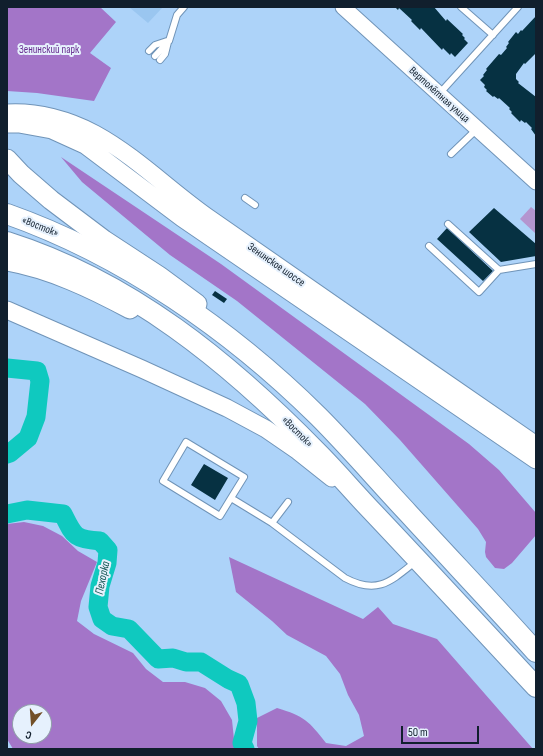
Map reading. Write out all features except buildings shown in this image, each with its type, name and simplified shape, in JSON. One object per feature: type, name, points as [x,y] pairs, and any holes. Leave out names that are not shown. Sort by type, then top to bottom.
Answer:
[{"type":"highway","name":"«Восток»","points":[[7,214],[37,225],[87,248],[125,268],[188,308],[257,359],[318,416],[536,652]]},
{"type":"highway","name":"«Восток»","points":[[7,242],[64,263],[119,291],[157,315],[198,344],[234,374],[281,416],[319,454],[536,687]]},
{"type":"main road","name":"Зенинское шоссе","points":[[7,113],[21,112],[56,118],[95,134],[129,156],[192,207],[536,445]]},
{"type":"main road","points":[[7,124],[19,124],[52,130],[85,145],[182,218],[536,460]]},
{"type":"main road","points":[[7,159],[21,174],[51,200],[104,240],[159,276],[226,326],[256,352],[318,416]]},
{"type":"main road","points":[[7,261],[27,265],[60,275],[111,299],[160,325],[234,374]]},
{"type":"main road","points":[[7,310],[227,408],[266,429],[298,451],[366,505]]},
{"type":"street","name":"Вертолётная улица","points":[[345,8],[536,182]]},
{"type":"lane","points":[[158,58],[169,41],[177,15],[184,7]]},
{"type":"lane","points":[[461,7],[493,35]]},
{"type":"lane","points":[[439,94],[518,7]]},
{"type":"lane","points":[[149,51],[155,45],[169,41]]},
{"type":"lane","points":[[451,154],[477,129]]},
{"type":"lane","points":[[245,198],[255,205]]},
{"type":"lane","points":[[448,224],[499,270]]},
{"type":"lane","points":[[429,246],[479,292],[499,270],[536,264]]},
{"type":"lane","points":[[186,442],[244,477],[231,498],[220,516],[163,481],[186,442]]},
{"type":"lane","points":[[231,498],[272,523],[345,578],[357,584],[370,586],[380,585],[391,581],[418,560]]},
{"type":"lane","points":[[272,523],[288,502]]},
{"type":"shaded area","points":[[129,7],[163,7],[148,23]]},
{"type":"shaded area","points":[[531,207],[536,211],[536,234],[520,219]]},
{"type":"green space","name":"Зенинский парк","points":[[7,7],[100,7],[116,22],[90,53],[111,68],[94,101],[37,93],[7,91]]},
{"type":"green space","points":[[61,157],[221,264],[469,444],[499,470],[536,513],[536,535],[512,563],[504,569],[495,568],[486,557],[486,542],[478,529],[400,440],[365,404],[237,301],[170,255],[82,182]]},
{"type":"green space","points":[[24,522],[43,526],[62,536],[78,551],[97,562],[81,601],[77,621],[94,634],[133,653],[146,669],[163,682],[185,682],[205,688],[221,701],[232,720],[235,749],[13,749],[7,739],[7,524]]},
{"type":"green space","points":[[229,557],[363,619],[378,607],[393,624],[437,639],[533,749],[259,749],[257,746],[257,718],[277,708],[305,720],[315,729],[326,743],[346,746],[364,736],[359,715],[348,695],[340,674],[326,656],[287,635],[236,592]]},
{"type":"waterway","name":"Пехорка","points":[[7,368],[37,371],[40,381],[36,417],[28,438],[7,454]]},
{"type":"waterway","name":"Пехорка","points":[[7,514],[27,510],[63,514],[76,535],[85,539],[100,541],[108,550],[107,563],[100,586],[98,607],[102,619],[112,626],[129,629],[158,659],[173,658],[186,662],[201,662],[239,684],[246,703],[248,721],[242,743],[245,749]]}]
